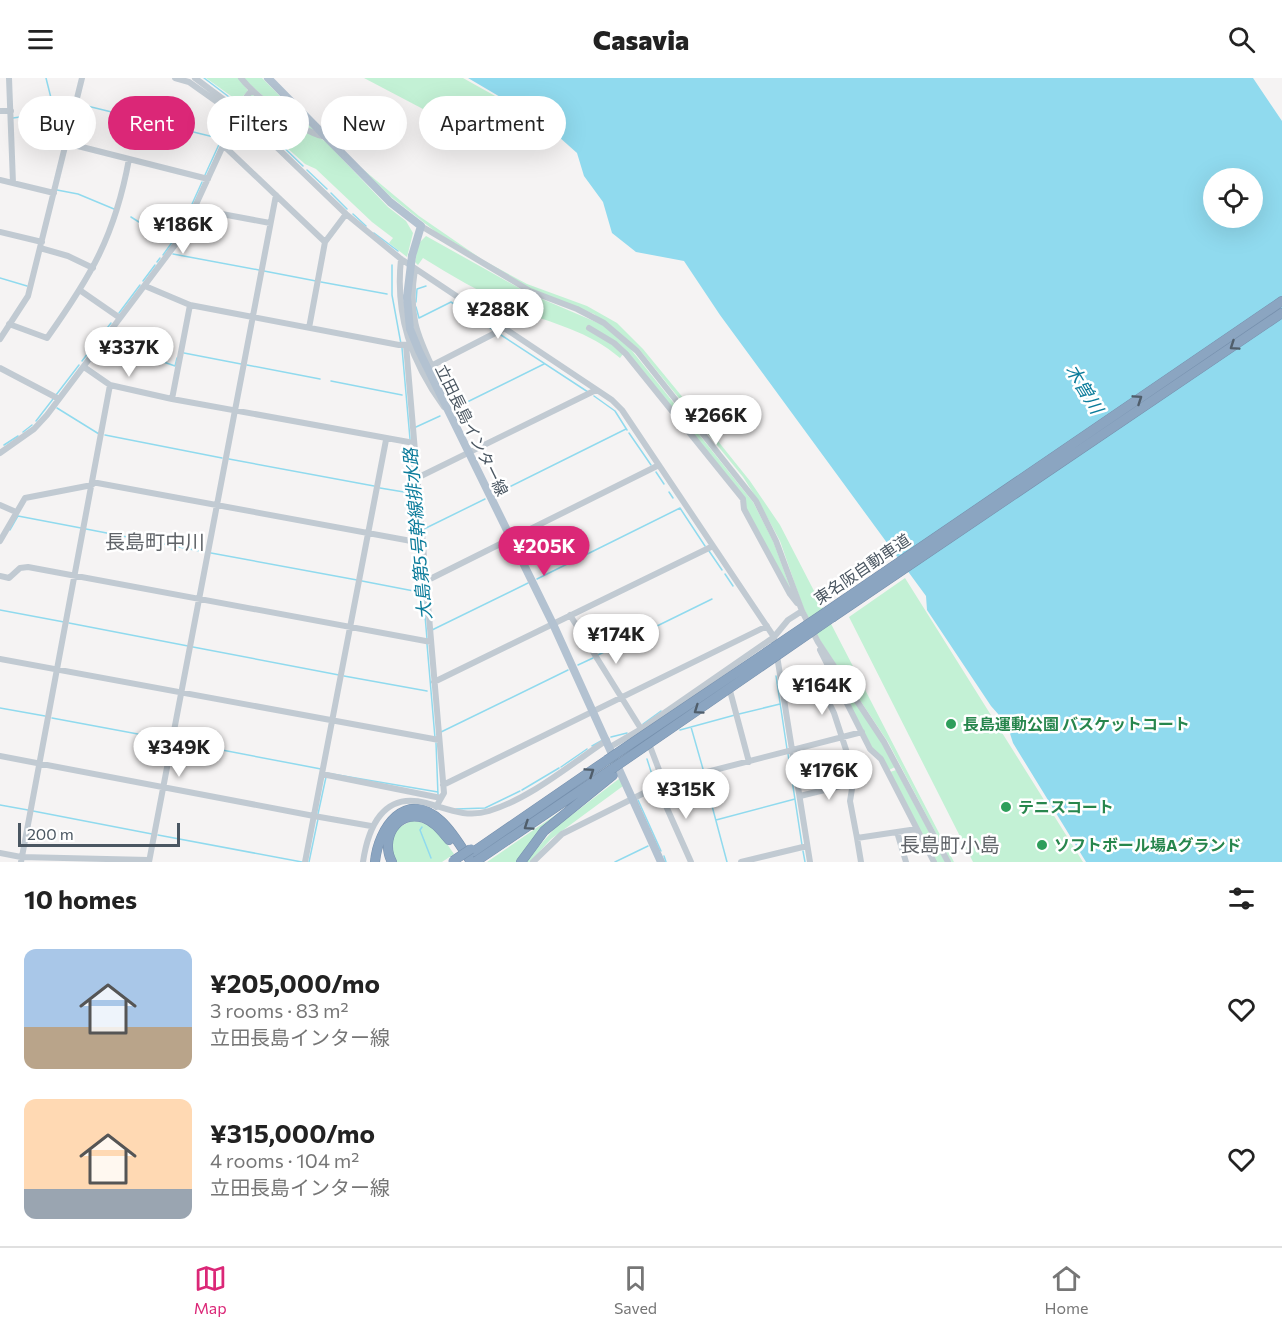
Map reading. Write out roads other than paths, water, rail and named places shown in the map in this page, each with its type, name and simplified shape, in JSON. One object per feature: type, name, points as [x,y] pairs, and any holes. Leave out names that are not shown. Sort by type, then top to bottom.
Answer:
[{"type":"highway","name":"東名阪自動車道","points":[[473,857],[562,791],[611,768],[1282,301]]},
{"type":"highway","name":"東名阪自動車道","points":[[473,857],[672,728],[1282,313]]},
{"type":"highway","points":[[521,862],[544,831],[611,768]]},
{"type":"highway","points":[[375,862],[377,844],[385,826],[397,814],[414,810],[427,812],[441,821],[473,857],[454,862]]},
{"type":"highway","points":[[392,862],[387,849],[389,834],[399,822],[413,817],[424,818],[435,825],[464,862]]},
{"type":"main road","points":[[268,78],[321,131]]},
{"type":"main road","points":[[340,150],[390,202],[421,226]]},
{"type":"main road","name":"立田長島インター線","points":[[421,226],[412,256],[407,297],[410,329],[418,351],[553,624],[661,862]]},
{"type":"street","points":[[9,78],[13,183]]},
{"type":"street","points":[[78,96],[82,78]]},
{"type":"street","points":[[175,78],[189,81],[213,96]]},
{"type":"street","points":[[195,78],[218,96]]},
{"type":"street","points":[[241,78],[251,91],[282,115],[321,136]]},
{"type":"street","points":[[248,96],[251,91]]},
{"type":"street","points":[[0,111],[11,111]]},
{"type":"street","points":[[0,339],[28,296],[64,150]]},
{"type":"street","points":[[94,150],[208,179]]},
{"type":"street","points":[[0,453],[33,429],[59,399],[181,237],[221,150]]},
{"type":"street","points":[[228,150],[325,242]]},
{"type":"street","points":[[278,150],[346,214],[401,259],[617,405],[774,637],[810,862]]},
{"type":"street","points":[[9,324],[47,338],[81,291],[105,246],[117,210],[129,159]]},
{"type":"street","points":[[0,180],[54,193]]},
{"type":"street","points":[[0,853],[21,860],[149,861],[276,195]]},
{"type":"street","points":[[195,209],[270,223]]},
{"type":"street","points":[[309,328],[325,242],[346,214]]},
{"type":"street","points":[[421,226],[530,291],[577,309],[604,323],[637,351],[756,501],[776,541],[801,608],[818,642],[874,725],[948,862]]},
{"type":"street","points":[[0,231],[41,245],[93,268]]},
{"type":"street","points":[[401,259],[399,306],[405,345],[411,444],[417,478],[420,543],[426,581],[428,642],[434,682],[436,741],[443,785],[436,807]]},
{"type":"street","points":[[415,269],[411,306],[413,321],[451,418]]},
{"type":"street","points":[[145,286],[190,305],[405,345],[451,418]]},
{"type":"street","points":[[81,291],[120,318]]},
{"type":"street","points":[[172,399],[190,305]]},
{"type":"street","points":[[588,328],[614,342],[626,354],[743,500],[744,509],[790,594],[801,608]]},
{"type":"street","points":[[431,366],[503,329]]},
{"type":"street","points":[[84,367],[110,385],[172,399],[411,444]]},
{"type":"street","points":[[0,368],[59,399]]},
{"type":"street","points":[[21,860],[110,385]]},
{"type":"street","points":[[417,478],[596,390]]},
{"type":"street","points":[[305,862],[325,774],[332,722],[386,440]]},
{"type":"street","points":[[426,581],[659,465]]},
{"type":"street","points":[[0,541],[25,498],[92,483],[420,543]]},
{"type":"street","points":[[0,505],[16,512]]},
{"type":"street","points":[[434,682],[713,546]]},
{"type":"street","points":[[0,576],[9,578],[23,567],[428,642]]},
{"type":"street","points":[[363,862],[371,826],[385,811],[402,803],[418,801],[465,814],[493,810],[609,744],[641,729],[774,637],[801,608]]},
{"type":"street","points":[[570,615],[641,729],[663,784],[666,806],[691,862]]},
{"type":"street","points":[[443,785],[767,626]]},
{"type":"street","points":[[818,642],[821,654],[870,749],[881,759],[934,862]]},
{"type":"street","points":[[0,659],[436,741]]},
{"type":"street","points":[[725,671],[749,762]]},
{"type":"street","points":[[785,700],[836,683]]},
{"type":"street","points":[[822,688],[834,713],[851,765],[853,783],[850,801],[861,862]]},
{"type":"street","points":[[533,862],[562,834],[663,784],[862,732]]},
{"type":"street","points":[[0,756],[371,826]]},
{"type":"street","points":[[325,774],[439,797]]},
{"type":"street","points":[[800,796],[853,783]]},
{"type":"street","points":[[857,838],[917,829]]},
{"type":"street","points":[[897,832],[906,862]]},
{"type":"street","points":[[741,862],[807,846]]},
{"type":"water","name":"木曽川","points":[[468,78],[1253,78],[1282,121],[1282,862],[1086,862],[1013,743],[1007,724],[991,706],[927,610],[926,596],[720,315],[684,261],[636,252],[612,233],[603,202],[584,176],[577,153],[566,143],[566,96],[499,96]]},
{"type":"waterway","points":[[46,78],[50,96]]},
{"type":"waterway","points":[[204,78],[228,96]]},
{"type":"waterway","points":[[96,108],[207,135]]},
{"type":"waterway","points":[[13,118],[18,117]]},
{"type":"waterway","points":[[205,175],[216,150]]},
{"type":"waterway","points":[[286,150],[303,166]]},
{"type":"waterway","points":[[307,170],[327,189]]},
{"type":"waterway","points":[[183,224],[202,182]]},
{"type":"waterway","points":[[57,190],[78,194],[114,209]]},
{"type":"waterway","points":[[331,193],[347,209]]},
{"type":"waterway","points":[[353,214],[366,226]]},
{"type":"waterway","points":[[131,217],[172,243]]},
{"type":"waterway","points":[[374,233],[398,251]]},
{"type":"waterway","points":[[163,255],[178,234]]},
{"type":"waterway","points":[[173,254],[259,270]]},
{"type":"waterway","points":[[157,262],[160,258]]},
{"type":"waterway","points":[[143,281],[155,265]]},
{"type":"waterway","name":"大島第5号幹線排水路","points":[[392,265],[392,295],[401,344]]},
{"type":"waterway","points":[[264,271],[316,281]]},
{"type":"waterway","points":[[0,278],[27,286]]},
{"type":"waterway","points":[[321,282],[387,294]]},
{"type":"waterway","points":[[119,313],[140,285]]},
{"type":"waterway","points":[[416,302],[417,289],[426,286]]},
{"type":"waterway","points":[[416,307],[419,318],[451,302],[495,331]]},
{"type":"waterway","points":[[82,361],[111,323]]},
{"type":"waterway","points":[[112,334],[141,354],[175,366],[177,358]]},
{"type":"waterway","points":[[501,335],[588,392]]},
{"type":"waterway","name":"大島第5号幹線排水路","points":[[402,348],[410,439]]},
{"type":"waterway","points":[[184,353],[241,364]]},
{"type":"waterway","points":[[455,408],[544,364]]},
{"type":"waterway","points":[[56,395],[79,365]]},
{"type":"waterway","points":[[247,365],[320,379]]},
{"type":"waterway","points":[[331,381],[402,395]]},
{"type":"waterway","points":[[594,396],[615,411],[627,430]]},
{"type":"waterway","points":[[36,421],[53,399]]},
{"type":"waterway","points":[[57,408],[99,434]]},
{"type":"waterway","points":[[416,427],[440,416]]},
{"type":"waterway","points":[[23,432],[32,425]]},
{"type":"waterway","points":[[495,494],[626,429]]},
{"type":"waterway","points":[[629,433],[651,465]]},
{"type":"waterway","points":[[105,435],[222,458]]},
{"type":"waterway","points":[[4,445],[18,436]]},
{"type":"waterway","name":"大島第5号幹線排水路","points":[[410,444],[418,541]]},
{"type":"waterway","points":[[229,459],[374,486]]},
{"type":"waterway","points":[[656,472],[664,484]]},
{"type":"waterway","points":[[380,488],[410,493]]},
{"type":"waterway","points":[[669,492],[673,498]]},
{"type":"waterway","points":[[424,529],[485,499]]},
{"type":"waterway","points":[[680,508],[705,546]]},
{"type":"waterway","points":[[537,579],[680,508]]},
{"type":"waterway","points":[[10,530],[18,516],[81,528]]},
{"type":"waterway","points":[[86,529],[205,552]]},
{"type":"waterway","name":"大島第5号幹線排水路","points":[[419,546],[427,639]]},
{"type":"waterway","points":[[709,551],[722,570]]},
{"type":"waterway","points":[[211,553],[357,580]]},
{"type":"waterway","points":[[725,574],[733,586]]},
{"type":"waterway","points":[[362,581],[419,592]]},
{"type":"waterway","points":[[432,630],[528,583]]},
{"type":"waterway","points":[[598,655],[712,599]]},
{"type":"waterway","points":[[0,610],[64,622]]},
{"type":"waterway","points":[[69,623],[188,646]]},
{"type":"waterway","name":"大島第5号幹線排水路","points":[[427,644],[435,738]]},
{"type":"waterway","points":[[193,647],[339,675]]},
{"type":"waterway","points":[[578,665],[593,658]]},
{"type":"waterway","points":[[441,732],[568,670]]},
{"type":"waterway","points":[[344,676],[427,691]]},
{"type":"waterway","points":[[776,676],[787,749]]},
{"type":"waterway","points":[[739,714],[780,704]]},
{"type":"waterway","points":[[0,708],[45,716]]},
{"type":"waterway","points":[[643,724],[661,711]]},
{"type":"waterway","points":[[680,730],[735,715]]},
{"type":"waterway","points":[[52,718],[170,740]]},
{"type":"waterway","points":[[691,727],[703,769]]},
{"type":"waterway","points":[[611,737],[627,733]]},
{"type":"waterway","points":[[175,741],[321,769]]},
{"type":"waterway","points":[[592,746],[601,741]]},
{"type":"waterway","name":"大島第5号幹線排水路","points":[[436,743],[438,795]]},
{"type":"waterway","points":[[561,767],[587,749]]},
{"type":"waterway","points":[[788,754],[802,845]]},
{"type":"waterway","points":[[647,759],[655,784]]},
{"type":"waterway","points":[[522,790],[559,768]]},
{"type":"waterway","points":[[326,773],[438,792]]},
{"type":"waterway","points":[[704,776],[727,862]]},
{"type":"waterway","points":[[318,814],[326,777]]},
{"type":"waterway","points":[[456,809],[485,808],[520,791]]},
{"type":"waterway","points":[[716,820],[795,799]]},
{"type":"waterway","points":[[638,800],[661,851]]},
{"type":"waterway","points":[[0,805],[28,810]]},
{"type":"waterway","points":[[33,811],[152,834]]},
{"type":"waterway","points":[[309,862],[318,819]]},
{"type":"waterway","name":"大島第5号幹線排水路","points":[[422,827],[420,830],[431,858]]},
{"type":"waterway","points":[[158,835],[302,862]]},
{"type":"waterway","points":[[615,862],[648,846]]},
{"type":"waterway","points":[[803,851],[805,862]]},
{"type":"waterway","points":[[664,856],[666,862]]},
{"type":"place","name":"長島運動公園 バスケットコート","points":[[951,724]]},
{"type":"place","name":"テニスコート","points":[[1006,807]]},
{"type":"place","name":"ソフトボール場Aグランド","points":[[1042,845]]},
{"type":"district","name":"長島町中川","points":[[155,542]]},
{"type":"district","name":"長島町小島","points":[[950,845]]}]
